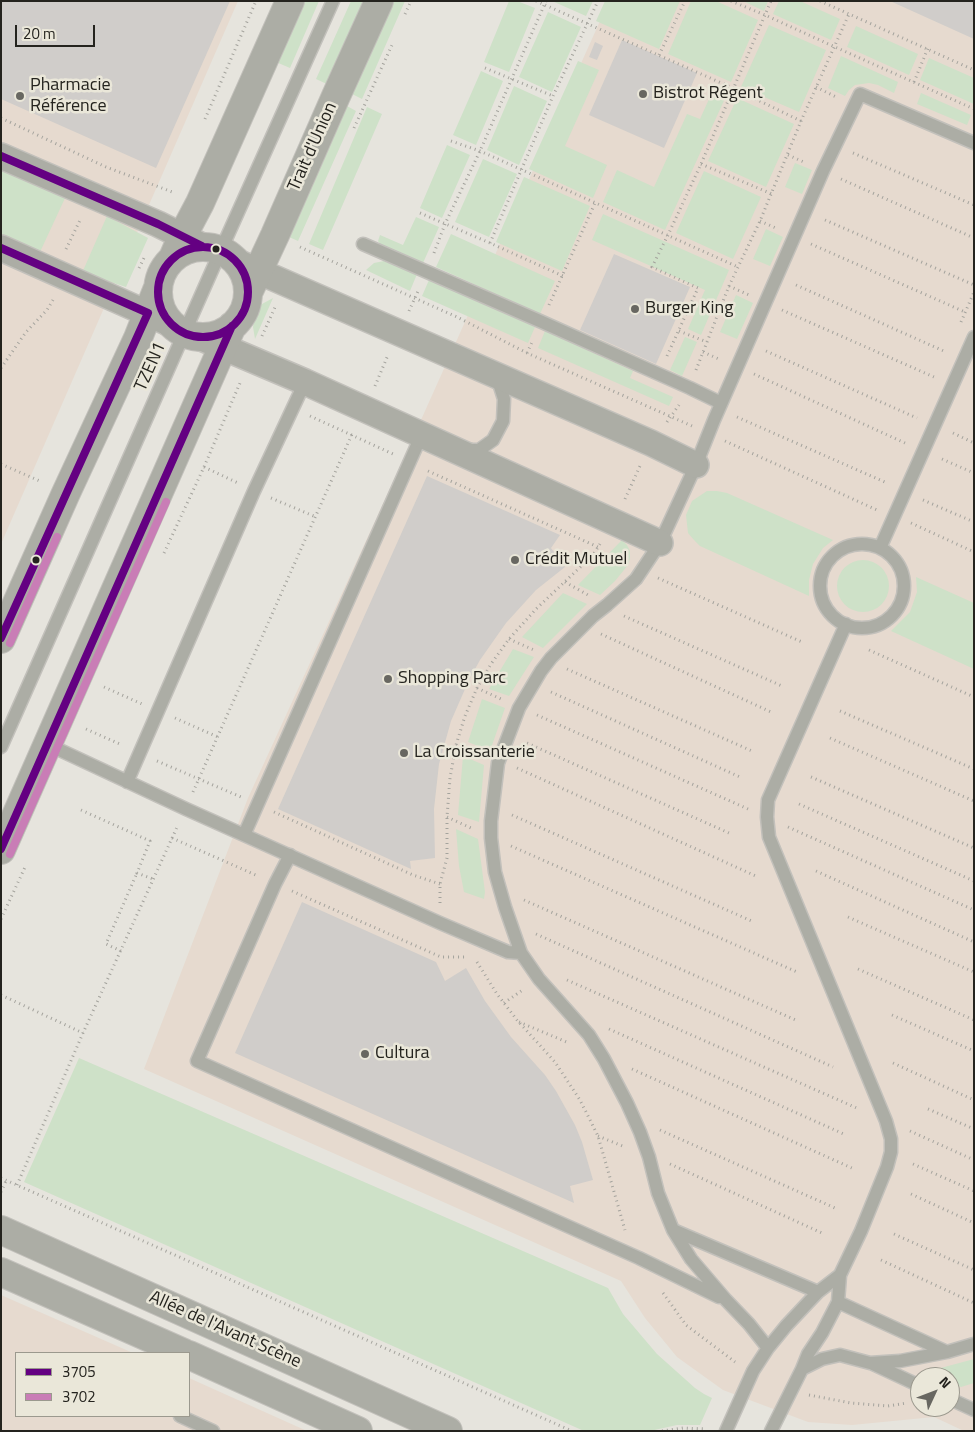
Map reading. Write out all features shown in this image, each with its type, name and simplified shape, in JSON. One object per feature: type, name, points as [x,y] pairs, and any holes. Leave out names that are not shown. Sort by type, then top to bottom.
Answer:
[{"type":"street","name":"Trait d'Union","points":[[1,850],[228,337],[246,305],[217,259],[200,203],[290,1]]},
{"type":"street","name":"Trait d'Union","points":[[1,639],[172,319],[159,278],[164,267],[217,259],[275,235],[379,1]]},
{"type":"street","points":[[1,156],[158,224],[217,259],[399,332],[651,443],[696,466]]},
{"type":"street","points":[[1,248],[210,336],[222,333],[305,382],[660,543]]},
{"type":"street","name":"Allée de l'Avant Scène","points":[[1,1230],[448,1431]]},
{"type":"street","points":[[1,1272],[182,1352]]},
{"type":"street","points":[[190,1356],[358,1431]]},
{"type":"lane","name":"TZEN1","points":[[1,747],[172,319],[217,259],[333,1]]},
{"type":"lane","points":[[768,1348],[750,1324],[726,1300],[691,1259],[673,1230],[658,1193],[649,1158],[627,1103],[604,1059],[590,1035],[539,979],[521,953],[494,872],[491,821],[498,763],[519,708],[541,671],[551,658],[593,616],[608,606],[636,579],[660,543],[696,466],[721,403],[823,171],[860,94],[974,143]]},
{"type":"lane","points":[[363,244],[721,403]]},
{"type":"lane","points":[[880,548],[974,337]]},
{"type":"lane","points":[[458,451],[478,450],[493,440],[503,421],[504,399],[497,376]]},
{"type":"lane","points":[[127,782],[254,491],[305,382]]},
{"type":"lane","points":[[244,835],[422,434]]},
{"type":"lane","points":[[861,543],[874,545],[887,551],[897,562],[903,574],[904,588],[901,602],[893,614],[882,623],[869,627],[855,628],[846,624],[830,614],[823,602],[820,589],[821,575],[826,562],[835,553],[847,546],[861,543]]},
{"type":"lane","points":[[771,1431],[808,1354],[822,1333],[838,1302],[840,1275],[861,1231],[887,1167],[891,1152],[891,1139],[886,1121],[769,837],[767,817],[768,800],[846,624]]},
{"type":"lane","points":[[49,744],[127,782],[440,923],[508,952],[521,953]]},
{"type":"lane","points":[[290,855],[275,884],[196,1061],[639,1258],[726,1300]]},
{"type":"lane","points":[[673,1230],[818,1292]]},
{"type":"lane","points":[[726,1431],[753,1371],[768,1348],[818,1292],[840,1275]]},
{"type":"lane","points":[[838,1302],[946,1352]]},
{"type":"lane","points":[[870,1363],[900,1361],[946,1352],[974,1344]]},
{"type":"lane","points":[[802,1369],[822,1359],[840,1355],[870,1363],[910,1381]]},
{"type":"lane","points":[[960,1404],[974,1410]]},
{"type":"lane","points":[[182,1417],[213,1431]]},
{"type":"path","points":[[536,1],[545,3],[735,89],[801,121]]},
{"type":"path","points":[[490,243],[553,96],[598,1]]},
{"type":"path","points":[[659,55],[685,1]]},
{"type":"path","points":[[731,1],[974,109]]},
{"type":"path","points":[[667,357],[698,288],[652,267],[735,89],[771,1]]},
{"type":"path","points":[[820,1],[974,70]]},
{"type":"path","points":[[17,1185],[83,1033],[186,809],[545,3]]},
{"type":"path","points":[[440,923],[440,884],[447,858],[447,817],[450,778],[456,745],[465,716],[477,688],[509,639],[536,609],[593,555],[614,522],[651,443],[690,388],[729,286],[772,194],[801,121],[849,14]]},
{"type":"path","points":[[914,82],[928,48]]},
{"type":"path","points":[[485,68],[553,96]]},
{"type":"path","points":[[1,118],[106,167],[200,203]]},
{"type":"path","points":[[451,141],[480,151],[738,267]]},
{"type":"path","points":[[852,152],[974,205]]},
{"type":"path","points":[[701,164],[772,194]]},
{"type":"path","points":[[55,272],[106,167]]},
{"type":"path","points":[[823,171],[974,238]]},
{"type":"path","points":[[527,353],[595,203]]},
{"type":"path","points":[[420,213],[563,276]]},
{"type":"path","points":[[825,220],[974,285]]},
{"type":"path","points":[[275,235],[457,317],[527,353],[877,510],[880,503]]},
{"type":"path","points":[[795,236],[965,312]]},
{"type":"path","points":[[796,285],[947,353]]},
{"type":"path","points":[[958,328],[974,292]]},
{"type":"path","points":[[1,368],[26,332],[47,310],[53,299]]},
{"type":"path","points":[[765,303],[936,377]]},
{"type":"path","points":[[679,330],[708,342]]},
{"type":"path","points":[[944,359],[950,344]]},
{"type":"path","points":[[766,351],[918,418]]},
{"type":"path","points":[[737,367],[906,444]]},
{"type":"path","points":[[932,386],[939,371]]},
{"type":"path","points":[[915,424],[921,410]]},
{"type":"path","points":[[734,416],[888,484]]},
{"type":"path","points":[[947,439],[950,432],[974,443]]},
{"type":"path","points":[[903,452],[909,437]]},
{"type":"path","points":[[939,458],[974,473]]},
{"type":"path","points":[[886,490],[892,476]]},
{"type":"path","points":[[918,505],[920,498],[974,522]]},
{"type":"path","points":[[912,517],[910,523],[974,552]]},
{"type":"path","points":[[657,578],[802,642]]},
{"type":"path","points":[[608,606],[623,616],[782,686]]},
{"type":"path","points":[[597,632],[771,712]]},
{"type":"path","points":[[509,639],[551,658],[563,667],[752,751]]},
{"type":"path","points":[[869,650],[974,697]]},
{"type":"path","points":[[477,688],[974,910]]},
{"type":"path","points":[[545,690],[740,777]]},
{"type":"path","points":[[840,711],[974,769]]},
{"type":"path","points":[[830,738],[974,801]]},
{"type":"path","points":[[521,740],[729,833]]},
{"type":"path","points":[[456,745],[498,763],[512,766],[758,877]]},
{"type":"path","points":[[811,777],[974,848]]},
{"type":"path","points":[[799,804],[974,881]]},
{"type":"path","points":[[81,810],[150,841],[106,944],[121,951]]},
{"type":"path","points":[[506,812],[754,922]]},
{"type":"path","points":[[172,838],[441,957],[474,957],[516,1020],[555,1062],[580,1100],[598,1136],[624,1229],[639,1258],[686,1325],[730,1359],[753,1371]]},
{"type":"path","points":[[491,838],[797,972]]},
{"type":"path","points":[[816,871],[974,942]]},
{"type":"path","points":[[137,873],[154,879]]},
{"type":"path","points":[[523,899],[798,1021]]},
{"type":"path","points":[[848,917],[974,972]]},
{"type":"path","points":[[536,934],[833,1067]]},
{"type":"path","points":[[858,969],[974,1020]]},
{"type":"path","points":[[539,979],[548,971],[974,1160]]},
{"type":"path","points":[[1,995],[83,1033]]},
{"type":"path","points":[[892,1015],[974,1051]]},
{"type":"path","points":[[516,1020],[604,1059]]},
{"type":"path","points":[[604,1026],[846,1135]]},
{"type":"path","points":[[893,1063],[974,1100]]},
{"type":"path","points":[[631,1076],[628,1067],[854,1169]]},
{"type":"path","points":[[928,1109],[974,1129]]},
{"type":"path","points":[[653,1127],[835,1208]]},
{"type":"path","points":[[649,1158],[665,1162],[822,1233]]},
{"type":"path","points":[[913,1164],[974,1191]]},
{"type":"path","points":[[1,1178],[572,1431]]},
{"type":"path","points":[[1,1192],[6,1181]]},
{"type":"path","points":[[912,1194],[974,1223]]},
{"type":"path","points":[[894,1234],[974,1270]]},
{"type":"path","points":[[881,1260],[974,1303]]},
{"type":"path","points":[[792,1390],[851,1403],[888,1406],[910,1403]]},
{"type":"path","points":[[662,1431],[683,1428],[710,1430]]},
{"type":"shaded area","points":[[1,1],[238,1],[1,544]]},
{"type":"shaded area","name":"Shopping Parc","points":[[609,1],[974,1],[974,1431],[964,1431],[934,1417],[852,1425],[808,1422],[723,1390],[677,1357],[645,1318],[621,1281],[144,1069],[248,798],[403,460]]},
{"type":"shaded area","points":[[1,1295],[131,1352],[15,1352],[15,1417],[190,1417],[190,1378],[307,1431],[1,1431]]},
{"type":"green space","points":[[303,1],[319,1],[290,68],[276,62]]},
{"type":"green space","points":[[351,1],[366,1],[329,85],[316,79]]},
{"type":"green space","points":[[392,1],[405,1],[362,99],[350,93]]},
{"type":"green space","points":[[509,1],[517,1],[535,8],[509,72],[484,62]]},
{"type":"green space","points":[[552,1],[593,1],[586,16]]},
{"type":"green space","points":[[605,1],[680,1],[659,49],[596,21]]},
{"type":"green space","points":[[691,1],[716,1],[758,20],[731,82],[668,54]]},
{"type":"green space","points":[[743,1],[768,1],[764,11]]},
{"type":"green space","points":[[779,1],[800,1],[840,19],[831,40],[773,14]]},
{"type":"green space","points":[[548,12],[581,27],[552,92],[519,77]]},
{"type":"green space","points":[[769,25],[826,50],[799,112],[741,87]]},
{"type":"green space","points":[[856,26],[918,54],[909,75],[847,47]]},
{"type":"green space","points":[[841,56],[898,82],[894,93],[869,83],[855,85],[845,96],[828,88]]},
{"type":"green space","points":[[929,58],[974,78],[974,104],[920,80]]},
{"type":"green space","points":[[578,61],[599,70],[565,146],[607,165],[593,198],[529,169]]},
{"type":"green space","points":[[481,71],[503,81],[476,145],[453,135]]},
{"type":"green space","points":[[514,86],[547,101],[519,165],[487,150]]},
{"type":"green space","points":[[714,88],[727,94],[665,230],[603,202],[617,170],[654,187],[687,114],[700,119]]},
{"type":"green space","points":[[921,93],[971,115],[967,125],[917,104]]},
{"type":"green space","points":[[737,98],[794,124],[766,187],[708,161]]},
{"type":"green space","points":[[347,106],[356,111],[298,241],[289,237]]},
{"type":"green space","points":[[367,107],[382,114],[323,250],[309,244]]},
{"type":"green space","points":[[447,145],[470,155],[442,218],[420,208]]},
{"type":"green space","points":[[483,159],[517,174],[489,237],[455,222]]},
{"type":"green space","points":[[795,163],[812,170],[802,194],[785,187]]},
{"type":"green space","points":[[1,168],[66,196],[40,252],[1,235]]},
{"type":"green space","points":[[704,171],[761,197],[733,259],[676,233]]},
{"type":"green space","points":[[524,177],[590,206],[562,271],[496,242]]},
{"type":"green space","points":[[603,214],[729,270],[701,335],[688,329],[705,290],[592,240]]},
{"type":"green space","points":[[107,216],[148,238],[126,287],[82,273]]},
{"type":"green space","points":[[416,217],[439,227],[423,263],[380,244],[378,241],[380,235],[403,245]]},
{"type":"green space","points":[[766,229],[783,237],[770,266],[753,259]]},
{"type":"green space","points":[[451,234],[555,281],[540,314],[436,267]]},
{"type":"green space","points":[[384,261],[417,274],[410,291],[366,270],[374,263]]},
{"type":"green space","points":[[429,280],[535,327],[528,343],[422,296]]},
{"type":"green space","points":[[736,295],[753,303],[737,339],[720,332]]},
{"type":"green space","points":[[273,298],[255,339],[253,327],[255,314],[262,304]]},
{"type":"green space","points":[[545,331],[633,371],[630,378],[673,397],[669,406],[538,348]]},
{"type":"green space","points":[[685,337],[697,342],[682,376],[670,370]]},
{"type":"green space","points":[[707,491],[727,493],[833,540],[823,548],[813,564],[809,580],[809,596],[700,546],[694,540],[688,533],[686,515],[692,501]]},
{"type":"green space","points":[[622,540],[630,551],[630,558],[628,565],[615,581],[600,595],[578,585]]},
{"type":"green space","points":[[863,560],[877,564],[885,572],[889,586],[885,600],[877,608],[863,612],[849,608],[841,600],[837,586],[841,572],[849,564]]},
{"type":"green space","points":[[916,577],[974,603],[974,669],[891,631],[910,612],[917,592]]},
{"type":"green space","points":[[563,593],[587,604],[543,648],[522,637]]},
{"type":"green space","points":[[513,649],[534,657],[509,696],[489,689]]},
{"type":"green space","points":[[482,699],[505,708],[490,751],[468,742]]},
{"type":"green space","points":[[463,756],[484,765],[479,822],[458,815]]},
{"type":"green space","points":[[456,829],[478,839],[485,892],[484,899],[464,892],[459,866]]},
{"type":"green space","points":[[79,1058],[608,1288],[623,1314],[657,1354],[695,1388],[712,1398],[700,1425],[677,1425],[650,1431],[584,1431],[24,1182]]},
{"type":"green space","points":[[974,1359],[974,1383],[960,1387],[960,1367],[944,1367]]},
{"type":"building","points":[[1,1],[230,1],[156,168],[1,99]]},
{"type":"building","points":[[890,1],[974,1],[974,39]]},
{"type":"building","name":"Bistrot Régent","points":[[622,40],[697,73],[664,148],[589,115]]},
{"type":"building","points":[[595,42],[603,46],[597,60],[589,57]]},
{"type":"building","name":"Burger King","points":[[614,254],[690,287],[656,364],[580,330]]},
{"type":"building","name":"Shopping Parc","points":[[427,476],[560,535],[551,548],[565,567],[536,590],[506,623],[480,660],[469,680],[451,721],[439,764],[434,809],[435,858],[410,861],[411,869],[278,809]]},
{"type":"building","name":"Cultura","points":[[302,902],[436,962],[445,981],[466,968],[485,1001],[511,1037],[545,1075],[575,1125],[593,1180],[570,1186],[574,1203],[235,1053]]},
{"type":"transit line","name":"3705","points":[[1,156],[158,224],[202,246]]},
{"type":"transit line","name":"3705","points":[[203,247],[220,250],[235,260],[245,275],[248,292],[245,309],[235,324],[220,334],[203,337],[186,334],[171,324],[161,309],[158,292],[161,275],[171,260],[186,250],[203,247]]},
{"type":"transit line","name":"3705","points":[[1,248],[148,313],[1,638]]},
{"type":"transit line","name":"3705","points":[[1,849],[232,326]]},
{"type":"transit line","name":"3702","points":[[10,854],[166,502]]},
{"type":"transit line","name":"3702","points":[[10,643],[57,537]]},
{"type":"place","name":"Bistrot Régent","points":[[643,94]]},
{"type":"place","name":"Pharmacie Référence","points":[[20,96]]},
{"type":"place","name":"Burger King","points":[[635,309]]},
{"type":"place","name":"Crédit Mutuel","points":[[515,560]]},
{"type":"place","name":"Shopping Parc","points":[[388,679]]},
{"type":"place","name":"La Croissanterie","points":[[404,753]]},
{"type":"place","name":"Cultura","points":[[365,1054]]}]
